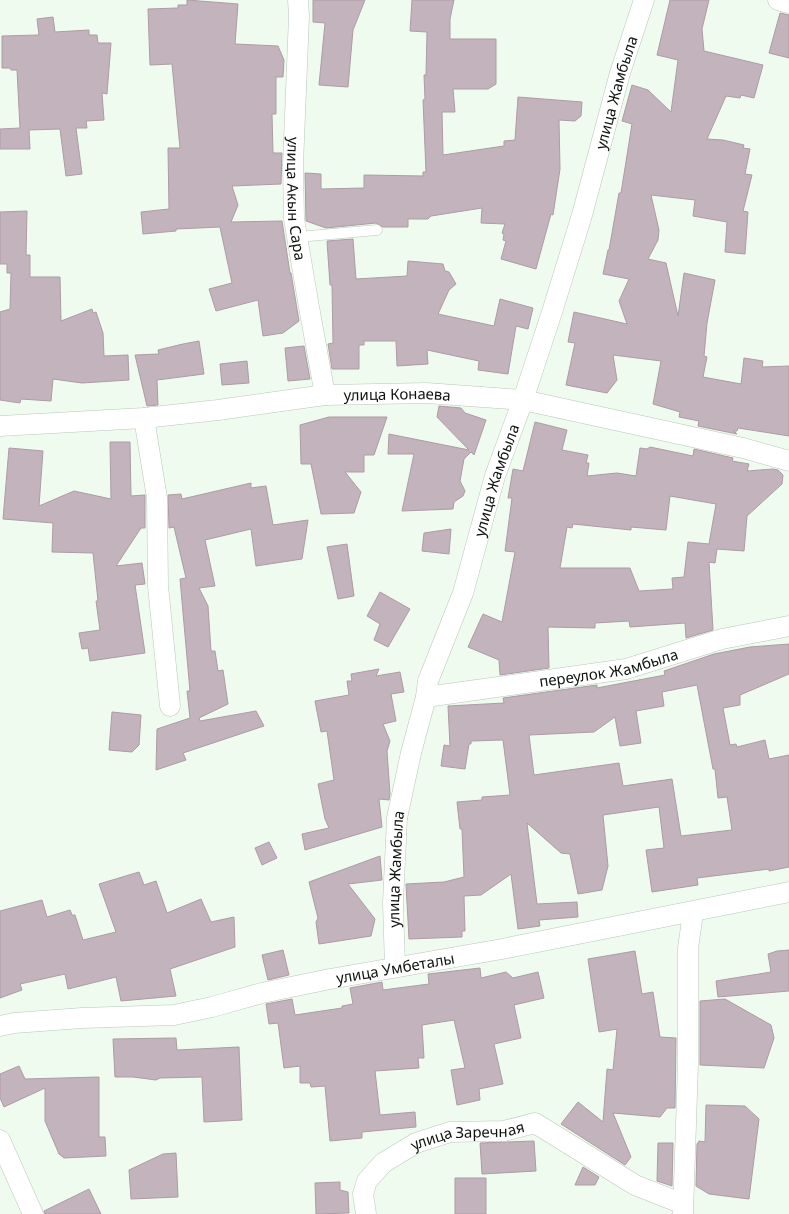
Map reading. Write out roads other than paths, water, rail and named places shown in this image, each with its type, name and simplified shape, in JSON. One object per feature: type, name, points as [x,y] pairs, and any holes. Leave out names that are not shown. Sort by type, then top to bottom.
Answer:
[{"type":"street","name":"улица Акын Сара","points":[[298,0],[293,165],[294,219],[325,395]]},
{"type":"street","name":"улица Жамбыла","points":[[395,967],[394,903],[398,818],[428,681],[463,593],[495,476],[523,400],[582,215],[620,73],[644,0]]},
{"type":"street","points":[[778,0],[789,3]]},
{"type":"street","name":"улица Конаева","points":[[0,426],[144,418],[325,395],[426,393],[523,400],[743,448],[789,461]]},
{"type":"street","points":[[144,418],[157,498],[158,586],[170,706]]},
{"type":"street","name":"переулок Жамбыла","points":[[426,697],[626,669],[722,639],[789,626]]},
{"type":"street","name":"улица Умбеталы","points":[[0,1026],[14,1023],[82,1018],[174,1014],[212,1007],[262,993],[395,967],[502,949],[789,892]]},
{"type":"street","name":"улица Заречная","points":[[366,1214],[364,1194],[367,1181],[384,1163],[416,1143],[450,1132],[504,1131],[535,1123],[635,1185],[683,1209],[688,1064],[688,948],[693,912]]},
{"type":"street","points":[[0,1140],[33,1214]]},
{"type":"lane","points":[[298,237],[377,230]]}]
